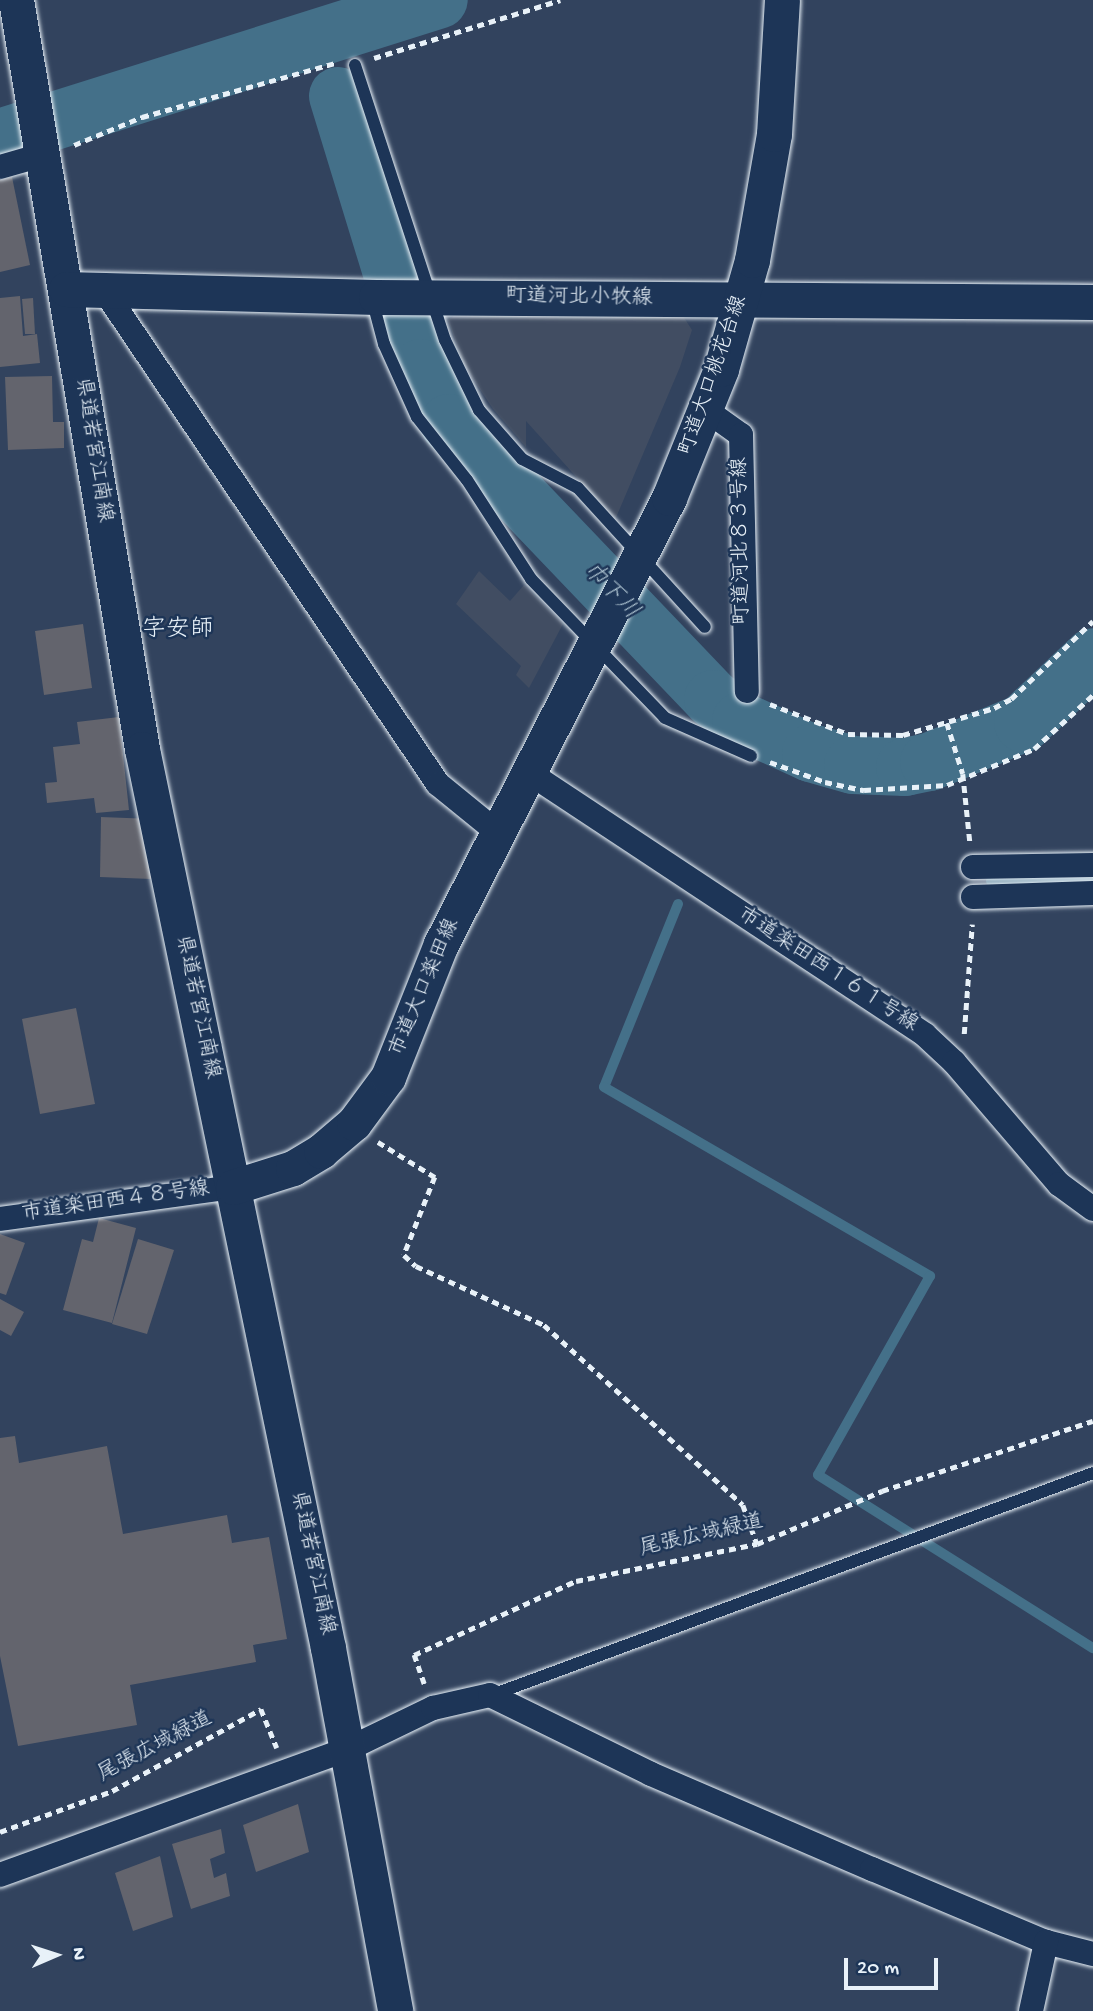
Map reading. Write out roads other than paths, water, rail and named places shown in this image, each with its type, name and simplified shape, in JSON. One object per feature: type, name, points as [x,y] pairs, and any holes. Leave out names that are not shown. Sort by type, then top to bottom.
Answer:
[{"type":"street","name":"町道大口桃花台線","points":[[553,723],[639,558],[706,410],[742,301],[774,134],[782,0]]},
{"type":"street","name":"県道若宮江南線","points":[[13,4],[29,73],[142,749],[346,1750],[395,2011]]},
{"type":"street","points":[[0,167],[42,155]]},
{"type":"street","name":"町道河北小牧線","points":[[66,289],[374,297],[1093,302]]},
{"type":"street","points":[[104,290],[438,784],[497,832]]},
{"type":"street","name":"町道河北８３号線","points":[[706,410],[741,435],[747,691]]},
{"type":"street","name":"市道大口楽田線","points":[[233,1187],[293,1168],[354,1123],[388,1077],[441,944],[553,723]]},
{"type":"street","name":"市道楽田西１６１号線","points":[[528,772],[925,1035],[954,1062],[1059,1184],[1093,1209]]},
{"type":"street","points":[[973,867],[1093,865]]},
{"type":"street","points":[[973,897],[1093,893]]},
{"type":"street","name":"市道楽田西４８号線","points":[[0,1219],[233,1187]]},
{"type":"street","points":[[0,1875],[346,1750],[433,1708],[490,1695],[651,1774],[1046,1942],[1093,1954]]},
{"type":"street","points":[[1031,2011],[1046,1942]]},
{"type":"lane","points":[[355,65],[429,297],[463,382],[496,434],[522,459],[578,488],[639,558],[705,627]]},
{"type":"lane","points":[[374,297],[384,344],[417,416],[467,480],[531,579],[665,718],[751,756]]},
{"type":"lane","points":[[490,1695],[1093,1473]]},
{"type":"waterway","points":[[0,138],[439,0]]},
{"type":"waterway","name":"巾下川","points":[[338,96],[421,368],[449,423],[713,699],[741,721],[811,753],[853,765],[905,767],[929,762],[1023,723],[1093,657]]},
{"type":"waterway","points":[[991,881],[1093,879]]},
{"type":"waterway","points":[[678,904],[604,1087],[930,1276],[818,1475],[1093,1648]]},
{"type":"district","name":"字安師","points":[[178,631]]}]
